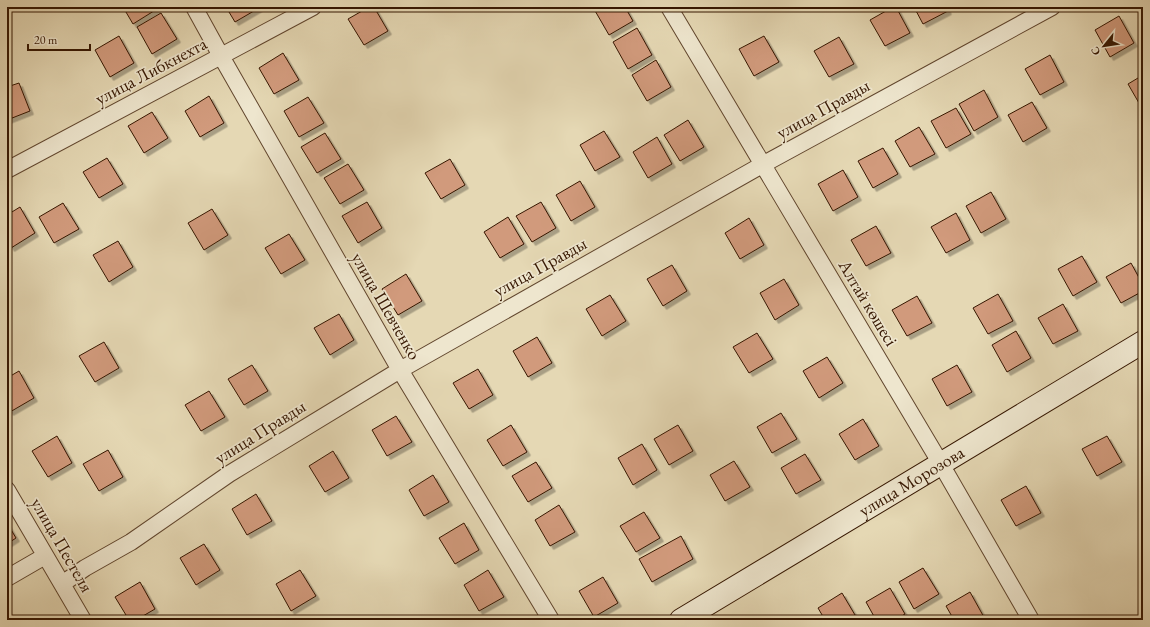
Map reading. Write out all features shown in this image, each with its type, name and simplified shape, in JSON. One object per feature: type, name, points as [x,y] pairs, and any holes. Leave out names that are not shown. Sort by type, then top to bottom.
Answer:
[{"type":"main road","name":"улица Морозова","points":[[681,620],[1143,342]]},
{"type":"street","name":"улица Шевченко","points":[[194,7],[400,370],[551,620]]},
{"type":"street","name":"улица Либкнехта","points":[[7,170],[313,7]]},
{"type":"street","name":"Алтай көшесі","points":[[668,7],[941,464],[1031,620]]},
{"type":"street","name":"улица Правды","points":[[62,584],[85,568],[131,542],[229,474],[400,370],[762,165],[1052,7]]},
{"type":"street","name":"улица Пестеля","points":[[7,490],[83,620]]},
{"type":"street","points":[[7,578],[45,556]]},
{"type":"building","points":[[123,7],[156,7],[157,9],[133,24]]},
{"type":"building","points":[[226,7],[259,7],[259,8],[235,22]]},
{"type":"building","points":[[369,7],[374,7],[388,31],[364,45],[348,19]]},
{"type":"building","points":[[597,7],[625,7],[633,21],[609,35],[594,9]]},
{"type":"building","points":[[893,7],[896,7],[910,33],[885,46],[870,20]]},
{"type":"building","points":[[914,7],[946,7],[948,11],[923,24]]},
{"type":"building","points":[[161,13],[177,39],[152,54],[137,27]]},
{"type":"building","points":[[1119,16],[1134,43],[1110,57],[1095,30]]},
{"type":"building","points":[[637,28],[652,55],[628,69],[613,42]]},
{"type":"building","points":[[119,36],[134,63],[110,77],[95,50]]},
{"type":"building","points":[[764,36],[779,62],[754,76],[739,49]]},
{"type":"building","points":[[839,37],[854,64],[829,77],[814,51]]},
{"type":"building","points":[[283,53],[299,80],[274,94],[259,68]]},
{"type":"building","points":[[1050,55],[1064,82],[1040,95],[1025,69]]},
{"type":"building","points":[[656,60],[671,87],[647,101],[632,75]]},
{"type":"building","points":[[1143,75],[1143,110],[1128,84]]},
{"type":"building","points":[[19,83],[30,111],[7,120],[7,87]]},
{"type":"building","points":[[984,90],[998,117],[974,131],[959,104]]},
{"type":"building","points":[[209,96],[224,123],[200,137],[185,111]]},
{"type":"building","points":[[308,97],[324,123],[299,137],[284,111]]},
{"type":"building","points":[[1032,102],[1047,128],[1023,142],[1008,115]]},
{"type":"building","points":[[956,108],[971,134],[946,148],[931,121]]},
{"type":"building","points":[[152,112],[168,138],[144,153],[128,126]]},
{"type":"building","points":[[688,120],[704,147],[680,161],[664,135]]},
{"type":"building","points":[[919,127],[935,154],[910,167],[895,141]]},
{"type":"building","points":[[604,131],[620,157],[595,171],[580,145]]},
{"type":"building","points":[[325,133],[341,159],[317,173],[301,147]]},
{"type":"building","points":[[657,137],[672,164],[648,178],[633,152]]},
{"type":"building","points":[[883,148],[898,174],[873,188],[858,161]]},
{"type":"building","points":[[107,158],[123,184],[99,198],[83,172]]},
{"type":"building","points":[[450,159],[465,185],[441,199],[425,173]]},
{"type":"building","points":[[348,164],[364,190],[340,204],[324,178]]},
{"type":"building","points":[[843,170],[858,197],[833,211],[818,184]]},
{"type":"building","points":[[580,181],[595,207],[571,221],[556,195]]},
{"type":"building","points":[[991,192],[1006,219],[981,233],[966,206]]},
{"type":"building","points":[[367,202],[382,228],[358,243],[342,216]]},
{"type":"building","points":[[541,202],[556,228],[532,242],[516,216]]},
{"type":"building","points":[[63,203],[79,229],[54,243],[39,217]]},
{"type":"building","points":[[20,207],[35,233],[11,248],[7,241],[7,215]]},
{"type":"building","points":[[212,209],[228,235],[204,250],[188,223]]},
{"type":"building","points":[[956,213],[970,240],[946,253],[931,227]]},
{"type":"building","points":[[508,217],[524,244],[500,258],[484,232]]},
{"type":"building","points":[[749,218],[764,245],[740,259],[725,233]]},
{"type":"building","points":[[876,226],[891,253],[866,266],[851,240]]},
{"type":"building","points":[[289,234],[305,260],[281,274],[265,248]]},
{"type":"building","points":[[118,241],[133,267],[109,282],[93,255]]},
{"type":"building","points":[[1082,256],[1097,282],[1073,296],[1058,269]]},
{"type":"building","points":[[1131,263],[1143,285],[1143,291],[1121,303],[1106,277]]},
{"type":"building","points":[[672,265],[687,291],[663,306],[647,279]]},
{"type":"building","points":[[406,274],[422,301],[398,315],[382,289]]},
{"type":"building","points":[[784,279],[799,305],[775,320],[760,293]]},
{"type":"building","points":[[998,294],[1013,321],[988,334],[973,308]]},
{"type":"building","points":[[610,295],[626,321],[602,336],[586,309]]},
{"type":"building","points":[[917,296],[932,323],[907,336],[892,310]]},
{"type":"building","points":[[1063,304],[1078,331],[1053,344],[1038,318]]},
{"type":"building","points":[[339,314],[354,340],[330,355],[314,328]]},
{"type":"building","points":[[1016,331],[1031,358],[1007,372],[992,345]]},
{"type":"building","points":[[757,333],[773,359],[749,373],[733,347]]},
{"type":"building","points":[[537,337],[552,363],[528,377],[513,351]]},
{"type":"building","points":[[104,342],[119,368],[95,382],[79,356]]},
{"type":"building","points":[[827,357],[843,383],[819,398],[803,371]]},
{"type":"building","points":[[252,365],[268,391],[244,405],[228,379]]},
{"type":"building","points":[[957,365],[972,392],[947,406],[932,379]]},
{"type":"building","points":[[478,369],[493,395],[469,409],[453,383]]},
{"type":"building","points":[[19,371],[34,398],[10,412],[7,407],[7,378]]},
{"type":"building","points":[[209,391],[225,417],[201,431],[185,405]]},
{"type":"building","points":[[781,413],[797,439],[772,453],[757,427]]},
{"type":"building","points":[[396,416],[412,442],[387,456],[372,430]]},
{"type":"building","points":[[863,419],[879,446],[855,460],[839,434]]},
{"type":"building","points":[[511,425],[527,452],[503,466],[487,440]]},
{"type":"building","points":[[678,425],[693,451],[669,465],[654,439]]},
{"type":"building","points":[[57,436],[72,463],[48,477],[32,451]]},
{"type":"building","points":[[1107,436],[1122,462],[1097,476],[1082,449]]},
{"type":"building","points":[[642,444],[657,470],[633,485],[618,458]]},
{"type":"building","points":[[108,450],[123,477],[99,491],[83,464]]},
{"type":"building","points":[[333,451],[349,478],[325,492],[309,466]]},
{"type":"building","points":[[805,454],[821,480],[796,494],[781,468]]},
{"type":"building","points":[[734,461],[750,487],[725,501],[710,475]]},
{"type":"building","points":[[536,462],[552,488],[528,502],[512,476]]},
{"type":"building","points":[[433,475],[449,502],[424,516],[409,490]]},
{"type":"building","points":[[1026,486],[1041,513],[1016,526],[1001,500]]},
{"type":"building","points":[[256,494],[272,521],[247,535],[232,509]]},
{"type":"building","points":[[559,505],[575,532],[550,546],[535,520]]},
{"type":"building","points":[[644,512],[660,538],[636,552],[620,526]]},
{"type":"building","points":[[7,523],[16,538],[7,544]]},
{"type":"building","points":[[464,523],[479,550],[455,564],[439,538]]},
{"type":"building","points":[[681,536],[693,559],[652,582],[639,559]]},
{"type":"building","points":[[204,544],[220,570],[196,585],[180,558]]},
{"type":"building","points":[[923,568],[939,594],[914,609],[899,582]]},
{"type":"building","points":[[300,570],[316,596],[291,611],[276,584]]},
{"type":"building","points":[[488,570],[504,597],[479,611],[464,585]]},
{"type":"building","points":[[603,577],[618,603],[594,617],[579,591]]},
{"type":"building","points":[[140,582],[155,609],[136,620],[129,620],[115,597]]},
{"type":"building","points":[[890,588],[905,614],[895,620],[876,620],[866,602]]},
{"type":"building","points":[[970,592],[985,619],[954,620],[946,606]]},
{"type":"building","points":[[842,593],[858,620],[825,620],[818,608]]}]
